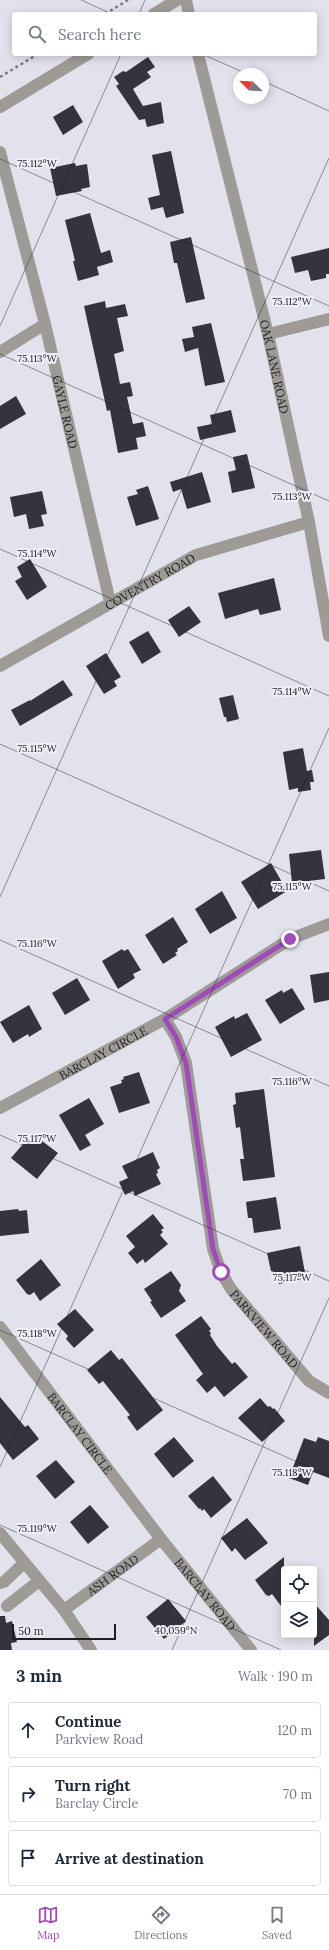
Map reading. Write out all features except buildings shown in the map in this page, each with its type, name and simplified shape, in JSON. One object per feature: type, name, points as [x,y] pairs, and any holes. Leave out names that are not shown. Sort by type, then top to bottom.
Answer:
[{"type":"street","points":[[157,12],[177,0]]},
{"type":"street","points":[[186,0],[189,12]]},
{"type":"street","points":[[0,107],[85,56]]},
{"type":"street","name":"OAK LANE ROAD","points":[[198,56],[268,334],[309,522],[329,636]]},
{"type":"street","name":"GAYLE ROAD","points":[[0,152],[45,324],[110,602]]},
{"type":"street","points":[[268,334],[329,319]]},
{"type":"street","points":[[0,352],[45,324]]},
{"type":"street","name":"COVENTRY ROAD","points":[[0,666],[110,602],[196,556],[309,522]]},
{"type":"street","name":"BARCLAY CIRCLE","points":[[0,1108],[165,1019],[290,939],[329,924]]},
{"type":"street","name":"PARKVIEW ROAD","points":[[165,1019],[176,1037],[186,1063],[213,1249],[221,1272],[231,1289],[309,1381],[329,1393]]},
{"type":"street","name":"BARCLAY CIRCLE","points":[[0,1327],[161,1539]]},
{"type":"street","points":[[0,1533],[24,1564],[64,1610],[91,1650]]},
{"type":"street","name":"ASH ROAD","points":[[64,1610],[161,1539]]},
{"type":"street","name":"BARCLAY ROAD","points":[[161,1539],[251,1650]]},
{"type":"street","points":[[0,1583],[4,1582],[24,1564]]},
{"type":"street","points":[[7,1606],[39,1581]]},
{"type":"path","points":[[108,12],[128,0]]},
{"type":"path","points":[[0,77],[35,56]]},
{"type":"route","points":[[221,1272],[213,1249],[186,1063],[176,1037],[165,1019],[290,939]]}]
